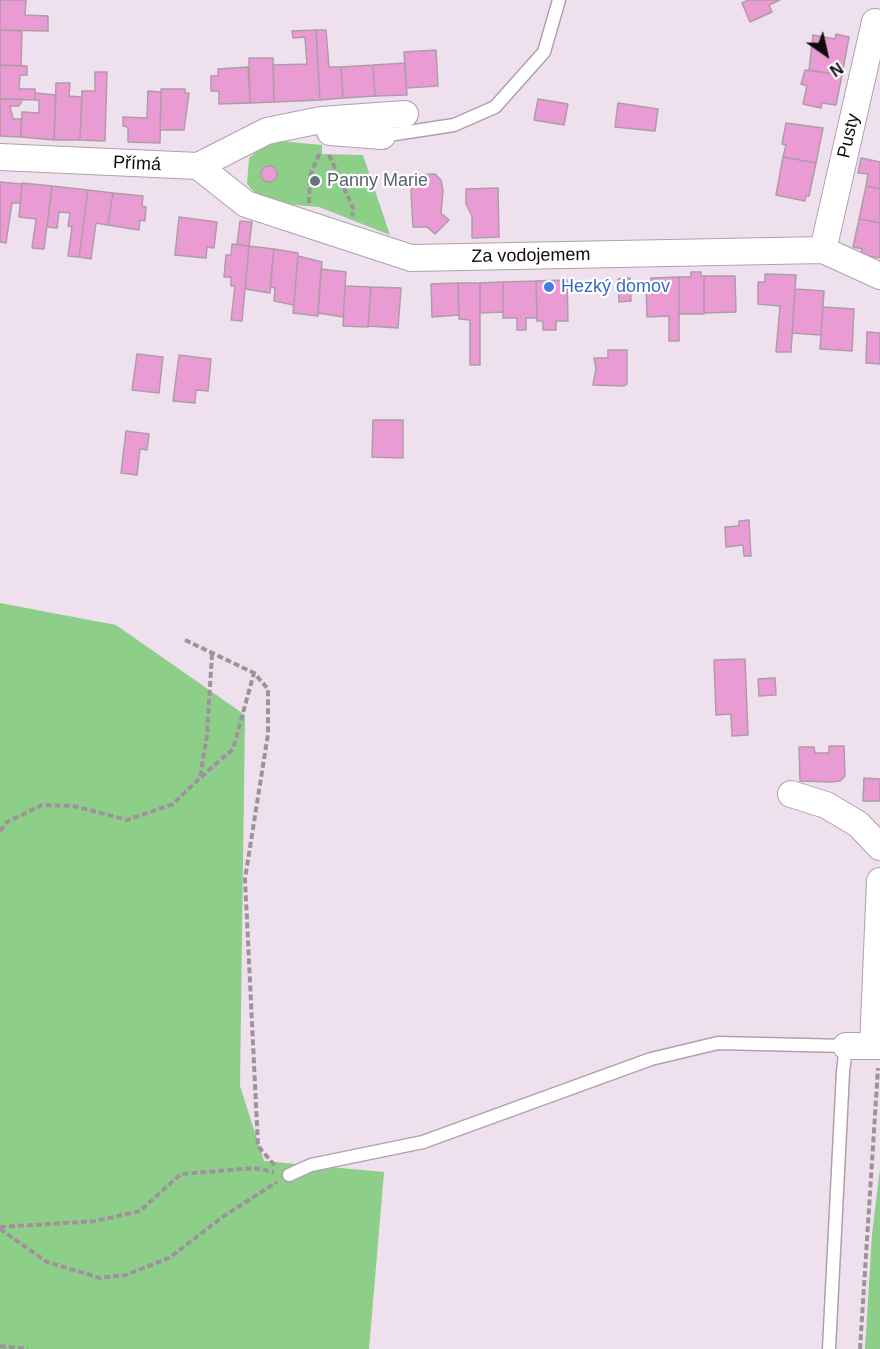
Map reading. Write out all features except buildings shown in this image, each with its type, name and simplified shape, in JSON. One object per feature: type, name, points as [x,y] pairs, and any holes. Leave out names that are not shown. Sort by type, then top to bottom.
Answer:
[{"type":"street","name":"Pusty","points":[[823,250],[875,22]]},
{"type":"street","name":"Přímá","points":[[0,157],[198,166],[267,131],[321,120],[405,114]]},
{"type":"street","name":"Přímá","points":[[267,131],[323,137],[382,136]]},
{"type":"street","name":"Za vodojemem","points":[[198,166],[246,204],[411,258],[823,250],[880,276]]},
{"type":"street","points":[[791,794],[826,806],[858,824],[880,847]]},
{"type":"street","points":[[846,1046],[877,1046],[880,881]]},
{"type":"lane","points":[[382,136],[454,125],[495,107],[544,52],[559,0]]},
{"type":"lane","points":[[289,1175],[311,1165],[423,1142],[651,1059],[718,1043],[846,1046],[829,1349]]},
{"type":"path","points":[[309,224],[310,176],[323,137]]},
{"type":"path","points":[[323,137],[354,210],[345,237]]},
{"type":"path","points":[[185,640],[254,673],[268,689],[268,734],[245,879],[258,1146],[276,1167],[289,1175]]},
{"type":"path","points":[[200,778],[207,735],[212,654]]},
{"type":"path","points":[[0,831],[7,822],[42,805],[74,806],[127,820],[173,804],[233,749],[254,673]]},
{"type":"path","points":[[860,1349],[877,1046]]},
{"type":"path","points":[[0,1228],[96,1221],[140,1211],[182,1174],[254,1168],[289,1175]]},
{"type":"path","points":[[0,1228],[47,1262],[100,1278],[126,1275],[169,1257],[224,1216],[289,1175]]},
{"type":"path","points":[[0,1346],[28,1349]]},
{"type":"green space","points":[[270,140],[322,145],[322,154],[363,155],[390,235],[319,207],[284,204],[255,193],[247,184],[249,158]]},
{"type":"green space","points":[[0,603],[116,625],[245,715],[240,1086],[264,1161],[384,1172],[369,1349],[0,1349]]},
{"type":"green space","points":[[880,1169],[880,1349],[865,1349],[872,1234]]},
{"type":"place","name":"Panny Marie","points":[[315,181]]},
{"type":"place","name":"Hezký domov","points":[[549,287]]}]
